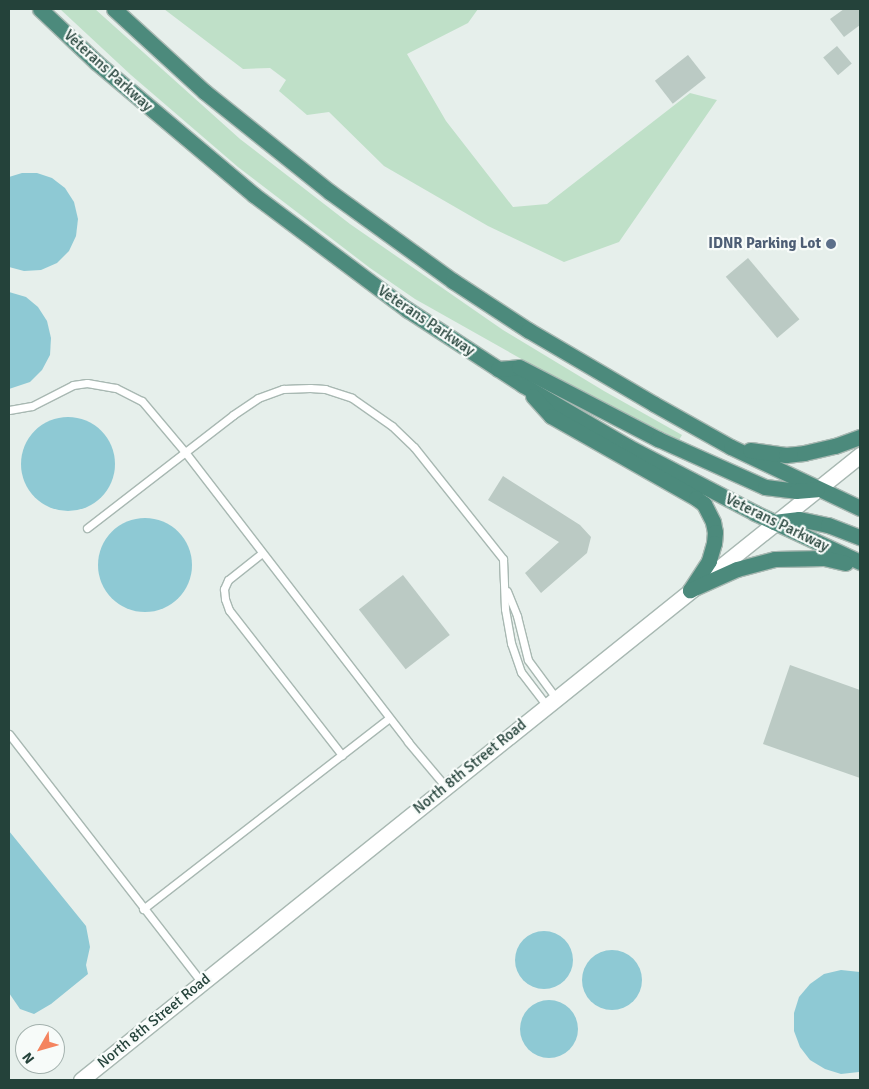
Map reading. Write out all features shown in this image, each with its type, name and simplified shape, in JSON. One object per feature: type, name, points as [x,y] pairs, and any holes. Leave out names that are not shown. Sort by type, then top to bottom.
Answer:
[{"type":"highway","name":"Veterans Parkway","points":[[40,9],[111,74],[254,195],[358,274],[498,369],[635,450],[774,522],[860,562]]},
{"type":"highway","points":[[114,9],[205,92],[330,192],[391,238],[528,330],[731,447],[860,508]]},
{"type":"highway","points":[[498,369],[519,368],[658,439],[765,487],[796,491],[817,488]]},
{"type":"highway","points":[[523,385],[551,416],[704,504],[713,522],[715,532],[714,543],[708,561],[690,590]]},
{"type":"highway","points":[[731,447],[786,455],[818,451],[860,437]]},
{"type":"highway","points":[[774,522],[799,519],[828,525],[860,537]]},
{"type":"highway","points":[[690,590],[737,569],[786,558],[824,558],[860,568]]},
{"type":"street","name":"North 8th Street Road","points":[[80,1080],[860,455]]},
{"type":"lane","points":[[9,410],[32,406],[73,385],[87,383],[116,388],[130,393],[151,409],[389,718],[446,787]]},
{"type":"lane","points":[[87,528],[246,406],[271,393],[283,389],[310,388],[325,389],[352,398],[392,426],[414,447],[503,559],[505,609],[510,643],[518,665],[552,702]]},
{"type":"lane","points":[[262,553],[228,580],[224,589],[229,610],[342,755]]},
{"type":"lane","points":[[505,586],[517,616],[528,660],[552,702]]},
{"type":"lane","points":[[143,909],[389,718]]},
{"type":"lane","points":[[9,734],[202,983]]},
{"type":"green space","points":[[60,9],[95,9],[240,139],[350,224],[503,330],[604,391],[682,435],[679,440],[548,374],[415,299],[370,268],[238,167],[131,75]]},
{"type":"green space","points":[[164,9],[478,9],[468,23],[407,54],[446,121],[513,207],[547,204],[690,93],[717,100],[619,242],[564,262],[488,226],[384,166],[329,112],[307,115],[279,91],[286,80],[270,68],[243,69]]},
{"type":"water","points":[[22,173],[37,173],[52,178],[65,188],[74,202],[78,219],[76,236],[69,251],[57,263],[41,270],[24,271],[9,267],[9,177]]},
{"type":"water","points":[[9,292],[26,297],[38,307],[47,321],[51,338],[50,355],[42,370],[30,382],[9,389]]},
{"type":"water","points":[[68,417],[86,421],[101,431],[111,446],[115,464],[111,482],[101,497],[86,507],[68,511],[50,507],[35,497],[25,482],[21,464],[25,446],[35,431],[50,421]]},
{"type":"water","points":[[145,518],[163,522],[178,532],[188,547],[192,565],[188,583],[178,598],[163,608],[145,612],[127,608],[112,598],[102,583],[98,565],[102,547],[112,532],[127,522]]},
{"type":"water","points":[[9,831],[86,926],[90,947],[86,965],[88,974],[51,1004],[34,1014],[20,1009],[9,993]]},
{"type":"water","points":[[538,931],[550,931],[565,939],[573,954],[573,966],[565,981],[550,989],[538,989],[523,981],[515,966],[515,954],[523,939]]},
{"type":"water","points":[[612,950],[629,955],[637,963],[642,980],[637,997],[629,1005],[612,1010],[595,1005],[587,997],[582,980],[587,963],[595,955]]},
{"type":"water","points":[[841,970],[860,972],[859,1072],[841,1074],[825,1069],[810,1060],[800,1047],[794,1031],[794,1013],[799,997],[810,984],[824,974]]},
{"type":"water","points":[[543,1000],[555,1000],[570,1008],[578,1023],[578,1035],[570,1050],[555,1058],[543,1058],[528,1050],[520,1035],[520,1023],[528,1008]]},
{"type":"building","points":[[844,9],[860,9],[860,25],[844,37],[830,19]]},
{"type":"building","points":[[837,46],[852,64],[838,75],[823,58]]},
{"type":"building","points":[[688,55],[706,78],[673,104],[655,81]]},
{"type":"building","points":[[748,258],[799,319],[777,338],[726,277]]},
{"type":"building","points":[[503,476],[580,525],[591,537],[587,553],[541,593],[525,573],[559,542],[488,500]]},
{"type":"building","points":[[403,575],[450,635],[406,669],[359,609]]},
{"type":"building","points":[[790,665],[860,690],[860,778],[763,744]]},
{"type":"place","name":"IDNR Parking Lot","points":[[831,244]]}]
